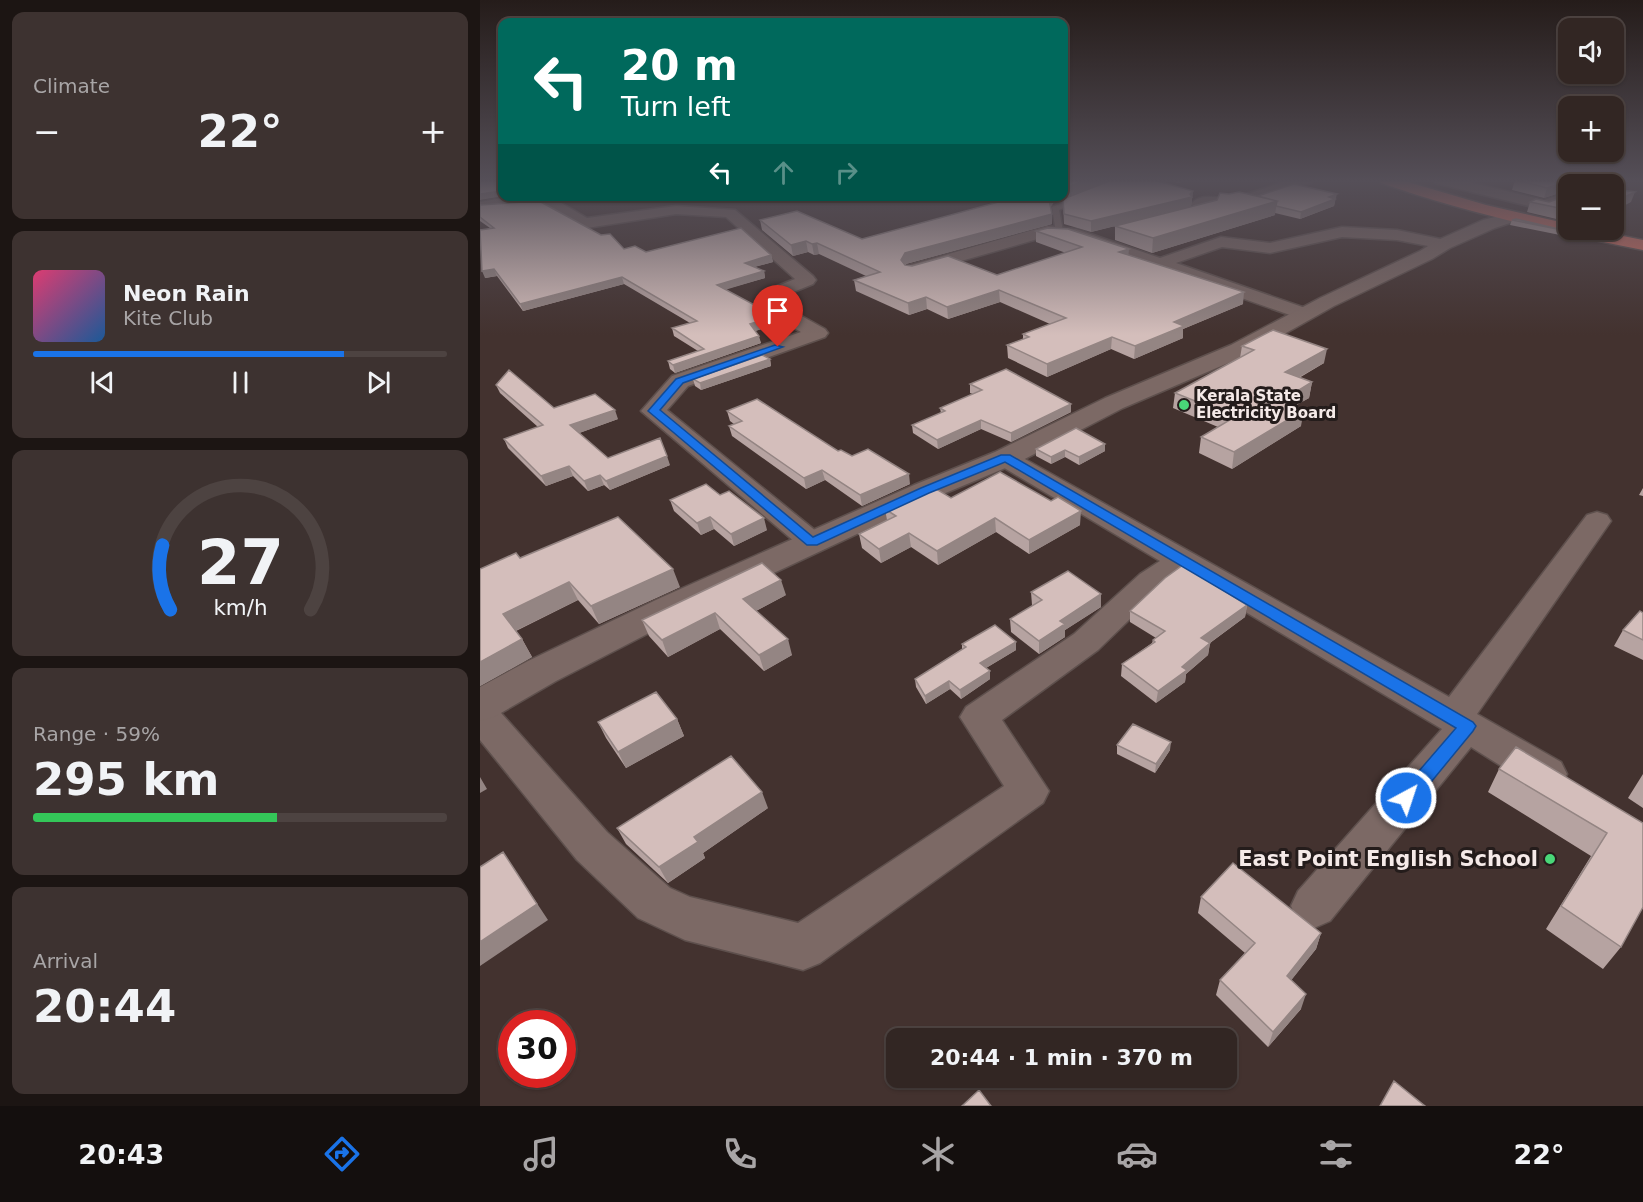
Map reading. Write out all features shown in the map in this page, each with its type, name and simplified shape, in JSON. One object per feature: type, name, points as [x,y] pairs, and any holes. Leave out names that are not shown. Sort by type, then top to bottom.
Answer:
[{"type":"highway","points":[[1577,232],[1643,245]]},
{"type":"street","points":[[751,232],[807,280],[776,293],[790,318],[818,333],[680,381],[653,411],[812,543]]},
{"type":"street","points":[[913,270],[1045,232]]},
{"type":"street","points":[[1062,232],[1091,238],[1304,314]]},
{"type":"street","points":[[1161,263],[1221,242],[1270,248],[1342,232],[1397,235],[1444,244]]},
{"type":"street","points":[[480,706],[542,671],[632,626],[925,491],[1005,458],[1114,403],[1239,350],[1304,314],[1472,232]]},
{"type":"street","points":[[1091,238],[1110,233]]},
{"type":"street","points":[[1005,458],[1575,790]]},
{"type":"street","points":[[1314,906],[1461,722],[1598,521]]},
{"type":"street","points":[[480,714],[592,846],[654,903],[685,918],[803,947],[1029,792],[979,717],[1086,642],[1151,581],[1182,560]]},
{"type":"building","points":[[480,232],[595,232],[601,235],[610,234],[624,249],[635,246],[646,252],[727,232],[745,232],[771,255],[745,263],[764,271],[717,285],[775,316],[750,324],[759,336],[673,365],[668,361],[704,349],[672,328],[697,321],[622,277],[520,304],[494,269],[482,271]]},
{"type":"building","points":[[774,232],[845,232],[862,239],[889,232],[986,232],[905,253],[901,260],[905,265],[912,266],[948,256],[997,275],[1082,247],[1038,232],[1076,232],[1129,249],[1119,252],[1244,292],[1174,322],[1184,326],[1135,346],[1112,337],[1047,364],[1007,345],[1029,337],[1023,334],[1066,318],[999,290],[947,307],[926,297],[908,303],[854,280],[880,272],[817,243],[812,244],[806,241],[791,245]]},
{"type":"building","points":[[1133,232],[1174,232],[1153,238]]},
{"type":"building","points":[[1273,330],[1327,349],[1285,372],[1312,382],[1281,401],[1304,410],[1234,452],[1201,437],[1235,417],[1175,393],[1254,350],[1242,346]]},
{"type":"building","points":[[762,355],[770,359],[700,383],[693,379]]},
{"type":"building","points":[[1006,369],[1071,404],[1011,433],[981,420],[937,440],[912,425],[945,411],[940,408],[982,390],[970,384]]},
{"type":"building","points":[[509,370],[554,408],[595,394],[615,410],[570,425],[608,458],[660,438],[667,456],[606,481],[600,475],[584,481],[569,466],[541,476],[504,439],[543,425],[496,385]]},
{"type":"building","points":[[757,399],[838,451],[841,450],[852,456],[868,449],[909,474],[860,495],[822,470],[804,478],[729,426],[742,421],[727,411]]},
{"type":"building","points":[[1076,428],[1105,444],[1079,457],[1065,450],[1051,457],[1036,449]]},
{"type":"building","points":[[1000,472],[1051,501],[1058,497],[1081,511],[1029,540],[995,518],[937,551],[909,533],[879,549],[859,534],[896,516],[885,509],[933,487],[951,498]]},
{"type":"building","points":[[706,484],[720,495],[729,491],[764,518],[731,534],[710,517],[697,523],[670,500]]},
{"type":"building","points":[[618,517],[673,569],[591,606],[569,582],[503,614],[522,639],[480,662],[480,569],[516,553],[520,558]]},
{"type":"building","points":[[762,563],[781,580],[743,599],[788,639],[759,655],[715,613],[662,640],[642,620]]},
{"type":"building","points":[[1183,565],[1247,605],[1201,638],[1210,643],[1182,667],[1187,670],[1158,691],[1122,664],[1155,642],[1153,640],[1165,631],[1130,611],[1165,578]]},
{"type":"building","points":[[1068,571],[1101,594],[1060,621],[1065,624],[1039,641],[1010,619],[1042,600],[1031,592]]},
{"type":"building","points":[[1640,611],[1643,613],[1643,640],[1623,630]]},
{"type":"building","points":[[995,625],[1016,642],[980,663],[990,671],[960,690],[949,681],[925,696],[915,679],[966,647],[962,644]]},
{"type":"building","points":[[656,692],[677,719],[618,752],[598,722]]},
{"type":"building","points":[[1133,724],[1171,742],[1156,764],[1117,745]]},
{"type":"building","points":[[1516,747],[1643,823],[1643,907],[1621,947],[1561,906],[1607,833],[1499,769]]},
{"type":"building","points":[[731,756],[762,792],[694,837],[698,842],[659,867],[617,828]]},
{"type":"building","points":[[503,852],[537,904],[480,942],[480,867]]},
{"type":"building","points":[[1233,863],[1321,933],[1287,976],[1306,994],[1273,1032],[1220,980],[1255,943],[1201,897]]},
{"type":"building","points":[[1394,1081],[1425,1106],[1380,1106]]},
{"type":"building","points":[[979,1090],[991,1106],[962,1106]]},
{"type":"place","name":"Kerala State Electricity Board","points":[[1184,405]]},
{"type":"place","name":"East Point English School","points":[[1550,859]]},
{"type":"route","points":[[778,347],[680,381],[653,411],[812,543],[925,491],[1005,458],[1467,726],[1406,798]]}]
